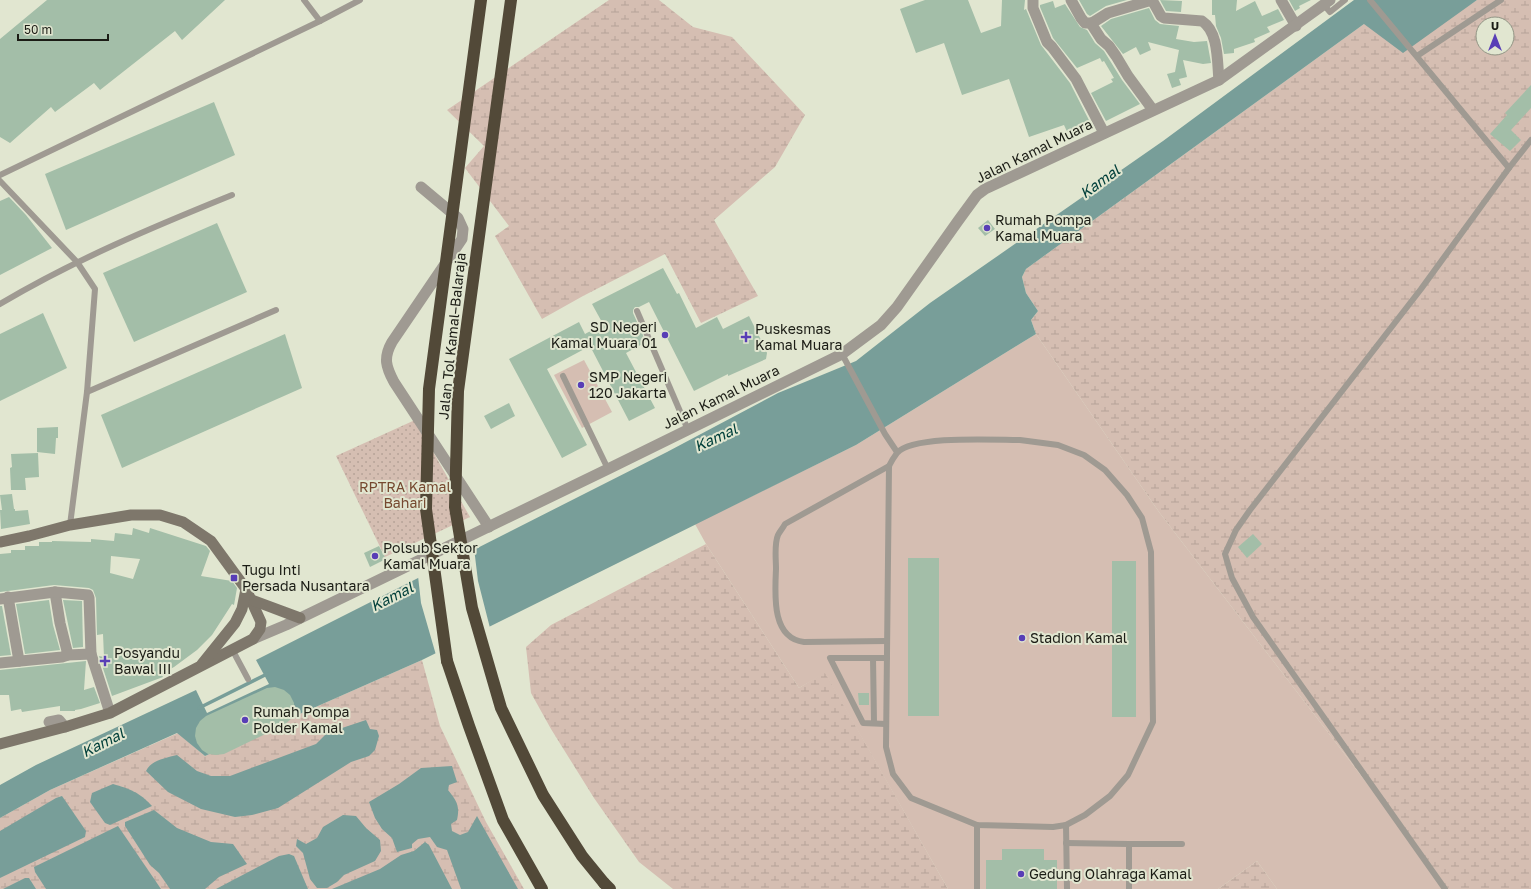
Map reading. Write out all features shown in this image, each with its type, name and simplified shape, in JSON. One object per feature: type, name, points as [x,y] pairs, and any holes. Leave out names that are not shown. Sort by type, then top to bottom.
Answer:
[{"type":"highway","name":"Jalan Tol Kamal–Balaraja","points":[[481,0],[429,389],[426,509],[447,661],[503,820],[542,889]]},
{"type":"highway","name":"Jalan Tol Kamal–Balaraja","points":[[511,0],[458,391],[455,507],[472,608],[501,708],[543,795],[582,856],[608,887]]},
{"type":"main road","points":[[0,542],[70,525],[131,515],[160,515],[183,522],[211,541],[246,589],[261,622],[260,629],[253,639],[233,651],[110,713],[65,727],[0,744]]},
{"type":"main road","points":[[201,666],[235,623],[242,609],[246,589]]},
{"type":"main road","points":[[252,600],[300,618]]},
{"type":"street","points":[[1033,0],[1033,8],[1047,42],[1076,79],[1104,133]]},
{"type":"street","points":[[1071,0],[1085,23],[1092,23],[1108,13],[1152,0],[1161,16],[1164,18],[1202,21],[1206,24],[1214,39],[1219,80]]},
{"type":"street","points":[[1281,0],[1296,26]]},
{"type":"street","name":"Jalan Kamal Muara","points":[[253,639],[300,618],[688,430],[844,358],[897,307],[958,221],[978,195],[985,189],[1219,80],[1296,26],[1327,2]]},
{"type":"street","points":[[1092,23],[1101,39],[1109,46],[1153,110]]},
{"type":"street","points":[[421,187],[458,218],[463,229],[462,239],[387,350],[386,364],[394,382],[489,527]]},
{"type":"street","points":[[55,592],[68,655]]},
{"type":"street","points":[[19,661],[4,598],[55,592],[85,594],[89,598],[92,659],[110,713]]},
{"type":"street","points":[[0,663],[62,657],[68,655],[92,659]]},
{"type":"street","points":[[49,722],[59,720],[65,727]]},
{"type":"lane","points":[[304,0],[320,21]]},
{"type":"lane","points":[[345,0],[348,6]]},
{"type":"lane","points":[[0,175],[320,21],[360,0]]},
{"type":"lane","points":[[1327,2],[1330,12],[1345,0]]},
{"type":"lane","points":[[1370,0],[1509,168]]},
{"type":"lane","points":[[1417,56],[1501,0]]},
{"type":"lane","points":[[1445,889],[1253,617],[1232,578],[1225,554],[1236,530],[1250,510],[1421,289],[1531,140]]},
{"type":"lane","points":[[0,181],[77,262],[95,289],[87,392],[70,525]]},
{"type":"lane","points":[[0,304],[77,262],[157,226],[232,195]]},
{"type":"lane","points":[[87,392],[276,310]]},
{"type":"lane","points":[[637,311],[688,430]]},
{"type":"lane","points":[[844,358],[885,434],[897,452]]},
{"type":"lane","points":[[563,376],[608,469]]},
{"type":"lane","points":[[1020,440],[1058,445],[1084,455],[1105,470],[1127,495],[1142,518],[1152,552],[1154,722],[1128,775],[1110,796],[1085,815],[1066,825],[1052,827],[977,825],[911,798],[893,774],[886,747],[889,466],[897,452],[916,443],[937,441],[1020,440]]},
{"type":"lane","points":[[887,641],[804,642],[793,640],[788,636],[783,630],[776,609],[776,549],[778,536],[785,524],[889,466]]},
{"type":"lane","points":[[233,651],[248,679]]},
{"type":"lane","points":[[886,658],[830,658],[863,723],[886,724]]},
{"type":"lane","points":[[873,658],[874,723]]},
{"type":"lane","points":[[976,889],[977,825]]},
{"type":"lane","points":[[1066,825],[1067,889]]},
{"type":"lane","points":[[1066,843],[1182,844]]},
{"type":"lane","points":[[1129,844],[1129,889]]},
{"type":"green space","points":[[609,0],[659,0],[693,27],[732,37],[805,115],[775,167],[714,220],[758,296],[701,323],[665,254],[542,319],[495,236],[509,226],[465,168],[484,146],[447,110]]},
{"type":"green space","points":[[1477,0],[1531,0],[1531,889],[1448,889],[1159,512],[1036,334],[1031,320],[1038,311],[1026,293],[1022,277],[1026,269],[1364,24],[1466,7]]},
{"type":"green space","points":[[1036,334],[1159,512],[1448,889],[1277,889],[1257,861],[1218,889],[948,889],[825,673],[799,688],[706,544],[695,524],[856,445]]},
{"type":"green space","points":[[584,360],[612,412],[582,428],[554,375]]},
{"type":"green space","name":"RPTRA Kamal Bahari","points":[[415,420],[470,517],[385,557],[336,456]]},
{"type":"green space","points":[[706,544],[799,688],[825,672],[948,889],[673,889],[639,862],[594,798],[551,729],[531,693],[526,647],[551,625]]},
{"type":"green space","points":[[422,660],[440,726],[486,822],[524,889],[0,889],[0,818],[50,790],[178,733],[205,756]]},
{"type":"green space","points":[[1257,861],[1277,889],[1218,889]]},
{"type":"water","points":[[1354,0],[1477,0],[1403,53],[1364,24],[1026,269],[1022,277],[1026,293],[1038,311],[1031,320],[1036,334],[856,445],[422,660],[205,756],[177,733],[50,790],[0,818],[0,785],[36,765],[196,690],[207,713],[269,684],[256,660],[667,452],[778,393],[856,361],[930,303],[1163,141]]},
{"type":"water","points":[[366,720],[370,729],[377,730],[379,736],[375,750],[369,756],[351,762],[278,808],[252,815],[235,817],[201,809],[168,792],[146,771],[151,764],[164,758],[177,755],[197,771],[211,776],[230,776],[316,744],[327,733]]},
{"type":"water","points":[[452,766],[457,782],[449,785],[448,790],[456,801],[458,811],[457,820],[451,824],[452,831],[460,835],[468,832],[477,816],[518,889],[461,889],[447,850],[437,847],[430,837],[418,839],[412,844],[412,848],[397,852],[392,838],[382,829],[375,818],[369,802],[399,784],[421,768]]},
{"type":"water","points":[[113,784],[143,797],[152,806],[110,825],[105,823],[90,802],[92,793]]},
{"type":"water","points":[[62,796],[86,831],[85,837],[0,878],[0,831],[56,798]]},
{"type":"water","points":[[154,810],[177,828],[211,842],[233,844],[247,864],[219,877],[205,889],[170,889],[159,873],[150,865],[125,826],[125,822]]},
{"type":"water","points":[[343,815],[356,816],[366,828],[380,840],[381,851],[375,861],[344,875],[337,882],[327,888],[317,888],[310,879],[303,853],[296,846],[297,839],[306,844],[317,838],[323,827]]},
{"type":"water","points":[[118,826],[161,889],[46,889],[35,872],[34,867]]},
{"type":"water","points":[[425,842],[429,845],[452,889],[332,889],[380,869],[401,855],[414,851]]},
{"type":"water","points":[[289,854],[294,856],[308,889],[216,889],[279,856]]},
{"type":"water","points":[[25,878],[29,878],[36,889],[3,889]]},
{"type":"pier","points":[[474,548],[478,581],[490,628],[436,655],[421,603],[418,576]]},
{"type":"building","points":[[47,0],[225,0],[182,40],[175,31],[100,90],[94,83],[55,112],[51,107],[10,143],[0,137],[0,39]]},
{"type":"building","points":[[925,0],[968,0],[981,33],[1001,26],[1002,0],[1025,0],[1024,10],[1026,9],[1041,45],[1070,83],[1093,128],[1070,138],[1064,125],[1029,137],[1009,79],[962,95],[944,43],[916,53],[900,9]]},
{"type":"building","points":[[1079,0],[1127,0],[1106,6],[1090,16],[1087,14]]},
{"type":"building","points":[[1160,0],[1182,1],[1181,12],[1166,11]]},
{"type":"building","points":[[1212,0],[1237,0],[1236,11],[1255,1],[1262,16],[1278,9],[1284,20],[1267,27],[1270,32],[1254,39],[1255,42],[1234,49],[1234,53],[1224,54],[1221,38],[1216,26],[1215,15],[1212,15]]},
{"type":"building","points":[[1289,0],[1311,0],[1299,6],[1300,8],[1295,11]]},
{"type":"building","points":[[1053,1],[1055,8],[1065,4],[1080,27],[1087,30],[1095,43],[1104,51],[1122,80],[1140,104],[1106,121],[1091,93],[1113,82],[1111,79],[1114,78],[1104,61],[1102,62],[1100,58],[1077,68],[1053,38],[1040,5]]},
{"type":"building","points":[[1149,8],[1155,20],[1160,24],[1179,26],[1176,39],[1194,42],[1207,41],[1211,63],[1203,64],[1183,60],[1187,77],[1179,79],[1181,85],[1172,88],[1167,74],[1175,72],[1179,50],[1148,42],[1151,50],[1140,55],[1136,47],[1123,54],[1101,26],[1111,19]]},
{"type":"building","points":[[1531,85],[1531,108],[1511,130],[1521,140],[1510,151],[1490,134],[1507,115],[1505,113]]},
{"type":"building","points":[[214,102],[235,155],[66,230],[45,174]]},
{"type":"building","points":[[9,197],[26,215],[52,248],[0,275],[0,201]]},
{"type":"building","name":"Rumah Pompa Kamal Muara","points":[[988,220],[995,229],[985,236],[978,228]]},
{"type":"building","points":[[217,223],[247,292],[134,342],[103,273]]},
{"type":"building","points":[[663,268],[677,294],[679,293],[696,328],[717,317],[723,329],[749,316],[766,350],[766,359],[728,376],[728,374],[694,391],[649,302],[639,307],[635,307],[633,313],[646,342],[626,353],[655,408],[629,421],[590,346],[547,369],[587,445],[562,458],[509,359],[579,322],[585,334],[603,324],[592,304]]},
{"type":"building","points":[[43,313],[67,368],[0,401],[0,334]]},
{"type":"building","points":[[285,334],[302,388],[122,468],[101,415]]},
{"type":"building","points":[[509,403],[515,416],[491,429],[484,416]]},
{"type":"building","points":[[58,427],[58,438],[56,438],[55,454],[37,452],[37,428]]},
{"type":"building","points":[[38,453],[39,477],[25,478],[26,490],[11,490],[11,454]]},
{"type":"building","points":[[12,494],[15,511],[28,510],[30,524],[1,529],[0,510],[2,510],[0,495]]},
{"type":"building","points":[[133,528],[149,533],[150,528],[206,546],[210,551],[201,576],[232,581],[237,588],[234,605],[232,604],[212,635],[197,650],[174,667],[161,674],[163,677],[112,696],[99,656],[104,657],[103,634],[97,635],[96,598],[93,590],[89,588],[54,585],[0,592],[0,554],[11,553],[11,550],[25,550],[25,546],[39,546],[39,542],[91,542],[91,539],[114,541],[115,533],[132,535]],"holes":[[[111,556],[140,559],[133,579],[110,573]]]},
{"type":"building","points":[[1253,534],[1262,544],[1247,558],[1238,547]]},
{"type":"building","name":"Polsub Sektor Kamal Muara","points":[[379,546],[386,559],[370,567],[364,553]]},
{"type":"building","points":[[908,558],[939,558],[939,716],[908,716]]},
{"type":"building","points":[[1112,561],[1136,561],[1136,717],[1112,717]]},
{"type":"building","points":[[49,600],[53,625],[60,650],[25,654],[16,604]]},
{"type":"building","points":[[63,600],[82,601],[83,647],[73,648]]},
{"type":"building","points":[[0,606],[2,606],[11,655],[0,656]]},
{"type":"building","points":[[86,661],[84,690],[94,687],[100,703],[75,711],[60,711],[60,706],[22,712],[21,709],[11,711],[9,695],[0,695],[0,670]]},
{"type":"building","name":"Rumah Pompa Polder Kamal","points":[[275,687],[284,690],[290,695],[294,703],[294,711],[291,719],[284,725],[224,754],[208,754],[202,750],[197,743],[195,736],[196,728],[200,721],[206,716],[267,688]]},
{"type":"building","points":[[858,693],[869,693],[869,705],[859,705]]},
{"type":"building","name":"Gedung Olahraga Kamal","points":[[1002,849],[1044,849],[1044,860],[1057,860],[1057,889],[986,889],[986,860],[1002,860]]},
{"type":"waterway","name":"Kamal","points":[[199,708],[267,674]]},
{"type":"place","name":"Rumah Pompa Kamal Muara","points":[[987,228]]},
{"type":"place","name":"SD Negeri Kamal Muara 01","points":[[665,335]]},
{"type":"place","name":"Puskesmas Kamal Muara","points":[[746,337]]},
{"type":"place","name":"SMP Negeri 120 Jakarta","points":[[581,385]]},
{"type":"place","name":"Polsub Sektor Kamal Muara","points":[[375,556]]},
{"type":"place","name":"Tugu Inti Persada Nusantara","points":[[234,578]]},
{"type":"place","name":"Stadion Kamal","points":[[1022,638]]},
{"type":"place","name":"Posyandu Bawal III","points":[[105,661]]},
{"type":"place","name":"Rumah Pompa Polder Kamal","points":[[245,720]]},
{"type":"place","name":"Gedung Olahraga Kamal","points":[[1021,874]]}]
